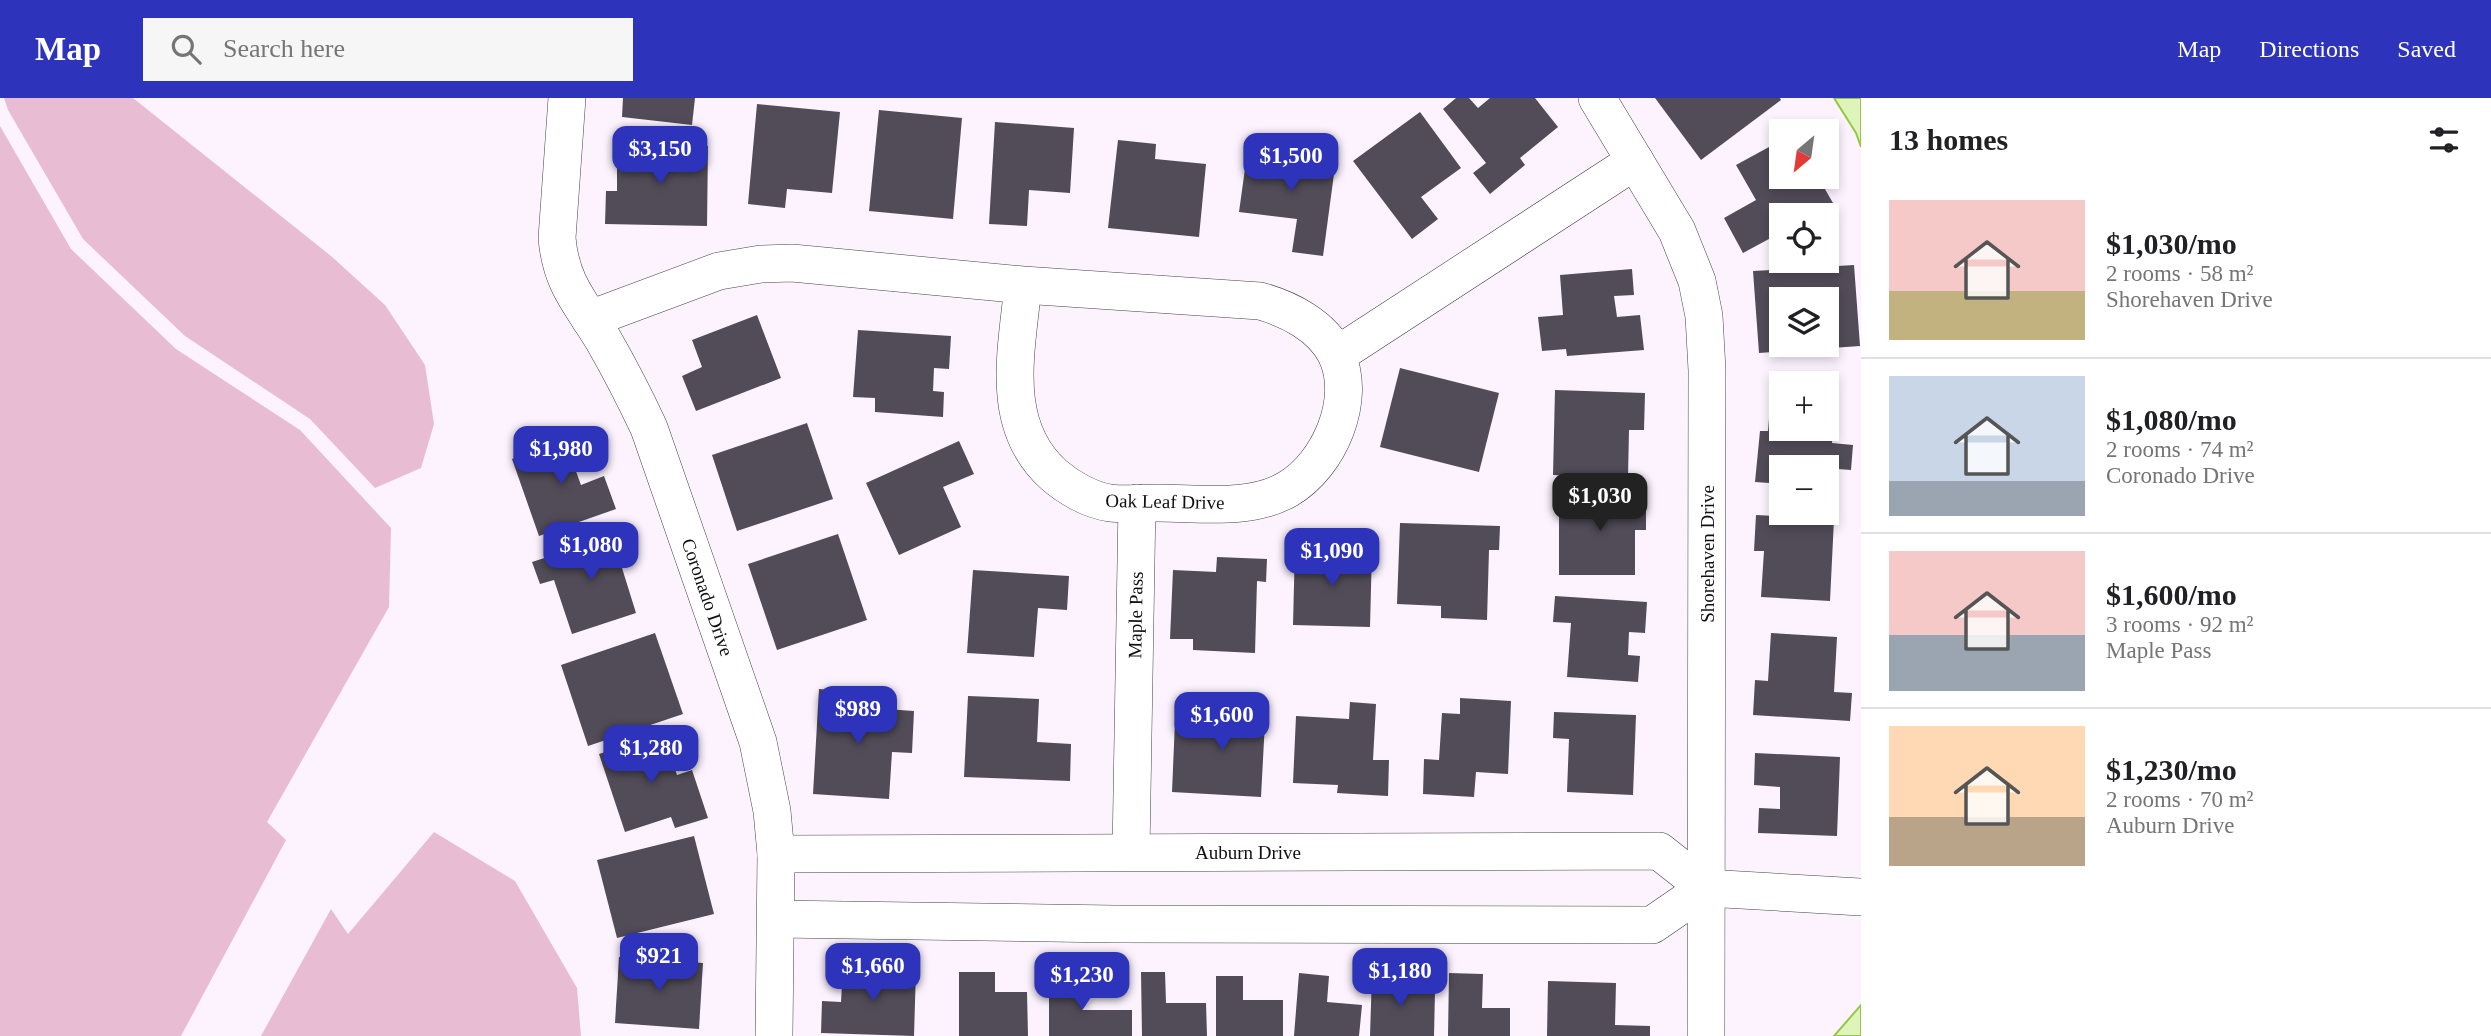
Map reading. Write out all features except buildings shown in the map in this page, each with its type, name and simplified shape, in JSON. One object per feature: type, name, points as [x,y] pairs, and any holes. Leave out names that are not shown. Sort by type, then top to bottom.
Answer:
[{"type":"street","name":"Coronado Drive","points":[[567,98],[558,251],[570,290],[626,380],[649,428],[758,742],[772,811],[776,853],[774,1036]]},
{"type":"street","name":"Shorehaven Drive","points":[[1597,98],[1677,232],[1697,281],[1704,316],[1707,370],[1706,1036]]},
{"type":"street","points":[[590,319],[719,271],[761,264],[792,263],[1023,285],[1260,301],[1281,307],[1309,323],[1337,355],[1635,161]]},
{"type":"street","name":"Oak Leaf Drive","points":[[1023,285],[1014,387],[1019,423],[1047,469],[1076,491],[1110,503],[1255,503],[1287,490],[1301,480],[1324,455],[1339,424],[1343,389],[1337,355]]},
{"type":"street","name":"Maple Pass","points":[[1131,852],[1137,503]]},
{"type":"street","name":"Auburn Drive","points":[[776,853],[1659,851],[1706,888]]},
{"type":"street","points":[[776,919],[1114,924],[1652,925],[1706,888],[1861,897]]},
{"type":"shaded area","points":[[4,98],[133,98],[331,256],[385,305],[425,365],[434,424],[421,468],[375,488],[310,419],[185,336],[83,239],[8,110]]},
{"type":"shaded area","points":[[1834,98],[1861,98],[1861,147],[1856,133]]},
{"type":"shaded area","points":[[0,126],[71,249],[176,349],[300,430],[391,528],[389,607],[267,822],[286,840],[181,1036],[0,1036]]},
{"type":"shaded area","points":[[434,832],[515,881],[577,988],[581,1036],[261,1036],[331,909],[348,934]]},
{"type":"shaded area","points":[[1861,1005],[1861,1036],[1834,1036]]}]
